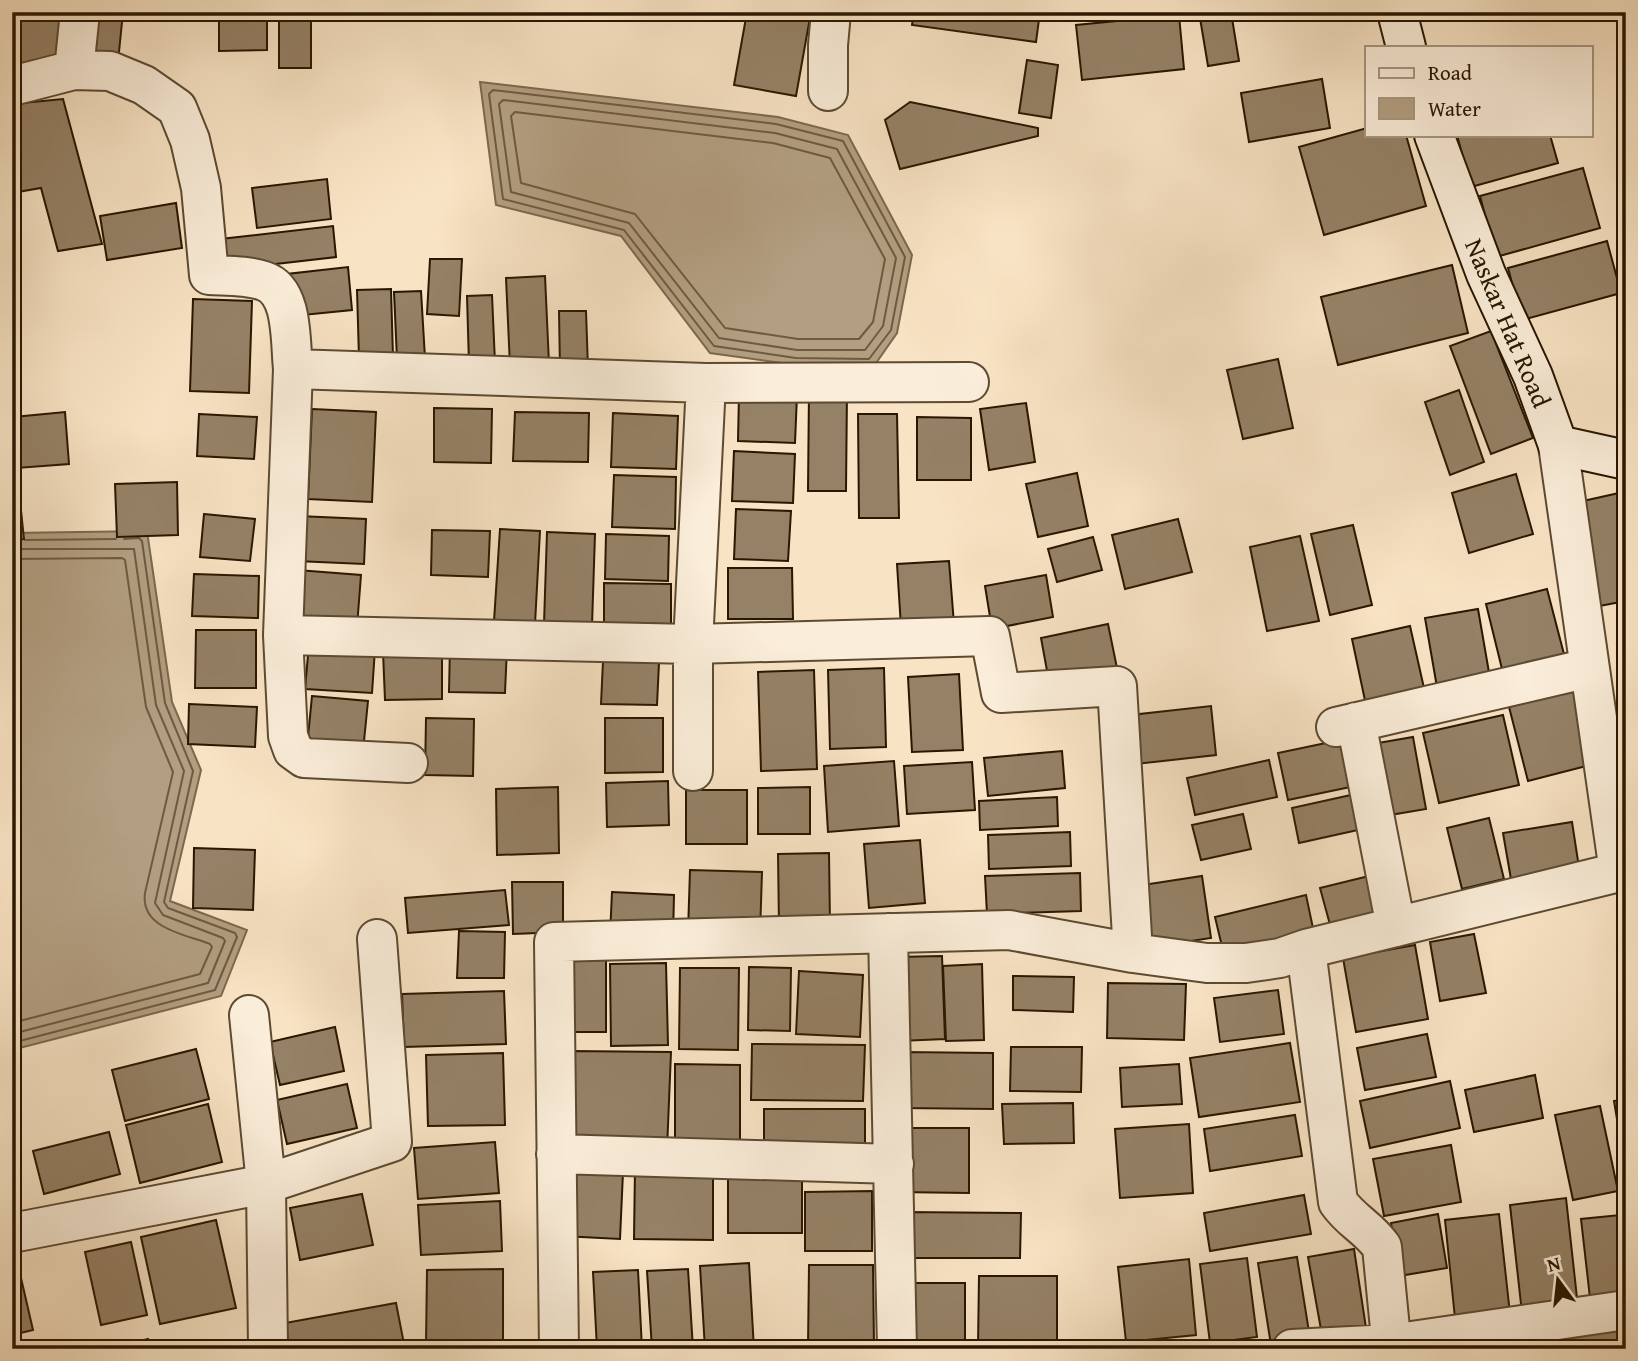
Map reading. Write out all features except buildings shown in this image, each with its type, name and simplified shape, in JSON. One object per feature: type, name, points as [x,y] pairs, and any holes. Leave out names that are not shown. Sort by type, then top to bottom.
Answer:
[{"type":"street","points":[[74,70],[80,12]]},
{"type":"street","points":[[828,91],[831,12]]},
{"type":"street","points":[[1397,12],[1406,46]]},
{"type":"street","points":[[12,86],[74,70],[110,71],[144,85],[177,108],[190,140],[201,188],[209,275],[255,278],[267,282],[279,290],[287,310],[293,369],[283,635],[288,736],[293,750],[304,758],[408,763]]},
{"type":"street","name":"Naskar Hat Road","points":[[1396,927],[1619,872],[1558,445],[1533,376],[1486,274],[1434,136]]},
{"type":"street","points":[[293,369],[706,383],[969,382]]},
{"type":"street","points":[[693,772],[694,645],[706,383]]},
{"type":"street","points":[[1558,445],[1626,460]]},
{"type":"street","points":[[283,635],[694,645],[990,636],[1000,693],[1116,686],[1133,953]]},
{"type":"street","points":[[559,1349],[554,942],[1009,930],[1133,953],[1207,963],[1246,963],[1280,958],[1396,927],[1346,724],[1589,668]]},
{"type":"street","points":[[888,933],[897,1349]]},
{"type":"street","points":[[12,1233],[266,1184],[392,1142],[377,939]]},
{"type":"street","points":[[1306,949],[1338,1202],[1347,1216],[1373,1234],[1382,1247],[1391,1346]]},
{"type":"street","points":[[248,1015],[266,1184],[268,1349]]},
{"type":"street","points":[[556,1154],[894,1164]]},
{"type":"street","points":[[1292,1349],[1391,1346],[1626,1310]]},
{"type":"water","points":[[480,82],[778,117],[848,135],[912,255],[897,333],[874,366],[796,365],[710,353],[621,236],[496,205]]},
{"type":"water","points":[[147,531],[172,702],[201,770],[170,901],[247,930],[221,996],[12,1050],[12,533]]}]
